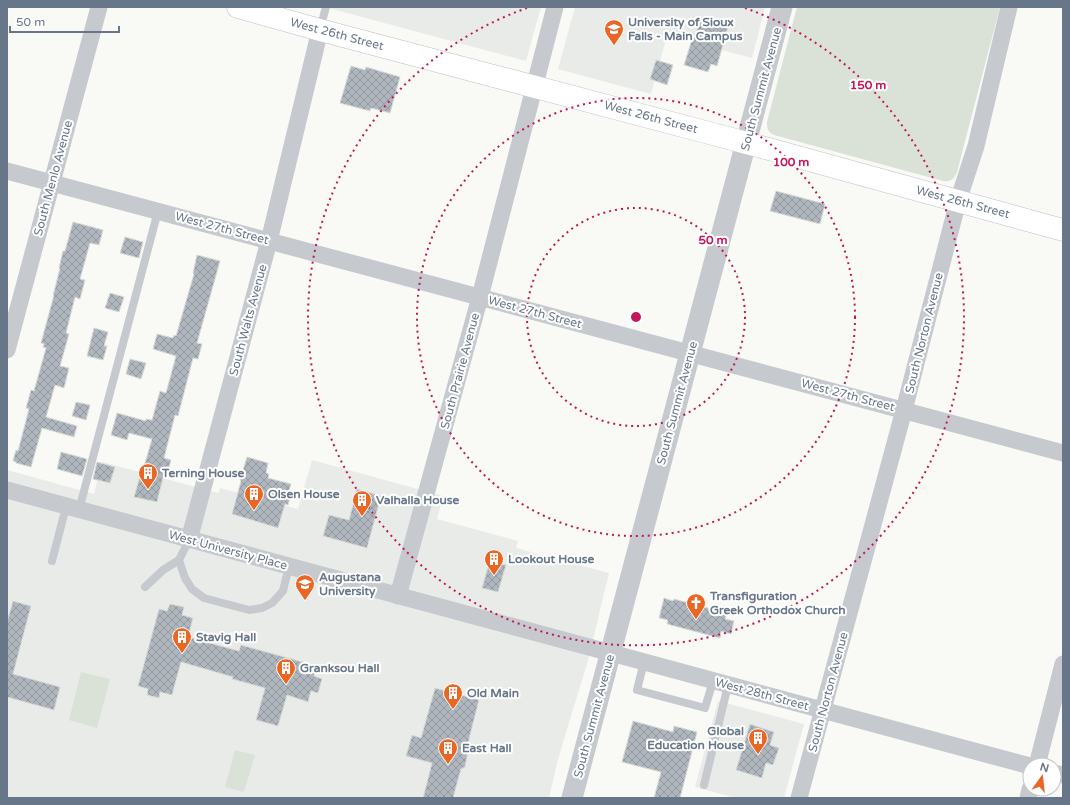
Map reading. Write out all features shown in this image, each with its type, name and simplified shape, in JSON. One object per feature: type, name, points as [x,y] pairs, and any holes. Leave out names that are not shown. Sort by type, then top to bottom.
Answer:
[{"type":"main road","name":"West 26th Street","points":[[238,7],[746,143],[1063,230]]},
{"type":"street","name":"South Menlo Avenue","points":[[7,350],[99,7]]},
{"type":"street","name":"South Prairie Avenue","points":[[398,596],[480,297],[555,7]]},
{"type":"street","name":"South Summit Avenue","points":[[572,798],[782,7]]},
{"type":"street","name":"South Norton Avenue","points":[[799,798],[904,410],[958,201],[976,146],[1009,7]]},
{"type":"street","name":"South Walts Avenue","points":[[189,540],[270,241],[320,30]]},
{"type":"street","name":"West 27th Street","points":[[7,171],[1063,453]]},
{"type":"street","name":"West University Place","points":[[7,490],[610,653]]},
{"type":"street","name":"West 28th Street","points":[[610,653],[1022,764]]},
{"type":"street","points":[[1039,757],[1063,664]]},
{"type":"lane","points":[[320,30],[326,7]]},
{"type":"lane","points":[[52,561],[73,508],[158,211]]},
{"type":"lane","points":[[145,587],[163,570],[179,560],[189,540]]},
{"type":"lane","points":[[179,560],[185,578],[192,589],[204,598],[249,610],[262,608],[272,602],[283,591],[289,566]]},
{"type":"lane","points":[[644,662],[637,690],[705,708],[720,683]]},
{"type":"lane","points":[[704,785],[720,683]]},
{"type":"shaded area","points":[[325,7],[541,7],[526,61]]},
{"type":"shaded area","name":"University of Sioux Falls - Main Campus","points":[[575,7],[765,7],[752,58],[667,35],[651,94],[558,69]]},
{"type":"shaded area","points":[[797,7],[1000,7],[957,172],[953,178],[948,181],[943,181],[774,135],[769,131],[767,122]]},
{"type":"shaded area","name":"Augustana University","points":[[312,460],[443,496],[437,519],[518,541],[516,548],[609,573],[587,664],[557,763],[549,798],[7,798],[7,470],[94,494],[102,462],[218,493],[220,488],[298,509]]},
{"type":"shaded area","points":[[81,672],[110,679],[97,728],[69,720]]},
{"type":"shaded area","points":[[718,701],[804,724],[784,798],[736,798],[695,787]]},
{"type":"shaded area","points":[[235,750],[255,755],[244,792],[225,787]]},
{"type":"building","points":[[700,19],[728,27],[717,66],[711,64],[708,72],[684,65]]},
{"type":"building","points":[[656,60],[673,65],[667,85],[650,79]]},
{"type":"building","points":[[351,66],[365,70],[366,67],[400,77],[390,113],[371,108],[370,111],[340,103]]},
{"type":"building","points":[[776,191],[825,204],[820,224],[770,211]]},
{"type":"building","points":[[73,222],[103,230],[99,245],[90,243],[80,279],[85,280],[80,299],[75,297],[66,333],[69,334],[60,366],[69,368],[64,388],[55,385],[46,417],[77,426],[74,437],[42,428],[31,467],[13,461],[16,450],[18,451],[29,409],[26,408],[31,390],[34,391],[46,348],[43,347],[44,344],[41,343],[54,295],[63,251],[65,251]]},
{"type":"building","points":[[125,237],[143,242],[139,258],[120,253]]},
{"type":"building","points":[[197,255],[220,261],[197,343],[202,344],[198,359],[193,358],[178,416],[175,415],[164,458],[171,460],[168,471],[165,470],[157,502],[134,497],[152,439],[129,433],[127,440],[111,435],[117,413],[146,421],[146,419],[152,420],[160,391],[166,393],[176,356],[153,349],[157,334],[173,338],[174,335],[176,336],[194,274]]},
{"type":"building","points":[[110,293],[124,297],[119,312],[105,308]]},
{"type":"building","points":[[94,328],[108,332],[104,346],[107,346],[103,360],[87,356]]},
{"type":"building","points":[[130,359],[146,363],[141,379],[126,374]]},
{"type":"building","points":[[76,402],[90,405],[86,420],[72,416]]},
{"type":"building","points":[[61,452],[87,459],[82,476],[57,469]]},
{"type":"building","points":[[247,457],[268,463],[266,473],[269,474],[268,478],[291,484],[288,493],[291,494],[288,505],[285,504],[278,528],[232,514]]},
{"type":"building","points":[[97,462],[115,467],[110,483],[93,479]]},
{"type":"building","name":"Valhalla House","points":[[357,489],[381,496],[367,548],[323,536],[329,515],[349,520]]},
{"type":"building","name":"Lookout House","points":[[490,560],[506,565],[498,592],[482,588]]},
{"type":"building","name":"Transfiguration Greek Orthodox Church","points":[[664,598],[673,601],[674,599],[727,613],[725,619],[734,621],[731,634],[721,631],[720,638],[667,624],[668,620],[659,618]]},
{"type":"building","points":[[13,601],[31,606],[13,674],[60,687],[54,710],[7,697],[7,622]]},
{"type":"building","points":[[170,604],[184,607],[182,615],[193,618],[188,637],[239,651],[241,645],[317,666],[314,676],[322,679],[318,693],[311,691],[308,702],[287,695],[278,726],[256,720],[265,688],[181,662],[172,695],[160,692],[159,698],[147,695],[148,689],[138,686],[159,609],[167,611]]},
{"type":"building","points":[[435,688],[479,700],[467,749],[468,752],[465,767],[461,769],[453,798],[423,798],[432,763],[406,756],[412,735],[421,738]]},
{"type":"building","points":[[633,721],[673,732],[674,726],[697,732],[680,798],[654,798],[661,772],[622,762]]},
{"type":"building","name":"Global Education House","points":[[750,724],[774,732],[770,745],[779,748],[773,765],[766,763],[762,778],[736,770]]},
{"type":"place","name":"University of Sioux Falls - Main Campus","points":[[614,46]]},
{"type":"place","name":"Terning House","points":[[148,490]]},
{"type":"place","name":"Olsen House","points":[[254,511]]},
{"type":"place","name":"Valhalla House","points":[[362,517]]},
{"type":"place","name":"Lookout House","points":[[494,576]]},
{"type":"place","name":"Augustana University","points":[[305,601]]},
{"type":"place","name":"Transfiguration Greek Orthodox Church","points":[[696,620]]},
{"type":"place","name":"Stavig Hall","points":[[182,654]]},
{"type":"place","name":"Granksou Hall","points":[[286,685]]},
{"type":"place","name":"Old Main","points":[[453,710]]},
{"type":"place","name":"Global Education House","points":[[758,755]]},
{"type":"place","name":"East Hall","points":[[448,765]]}]
